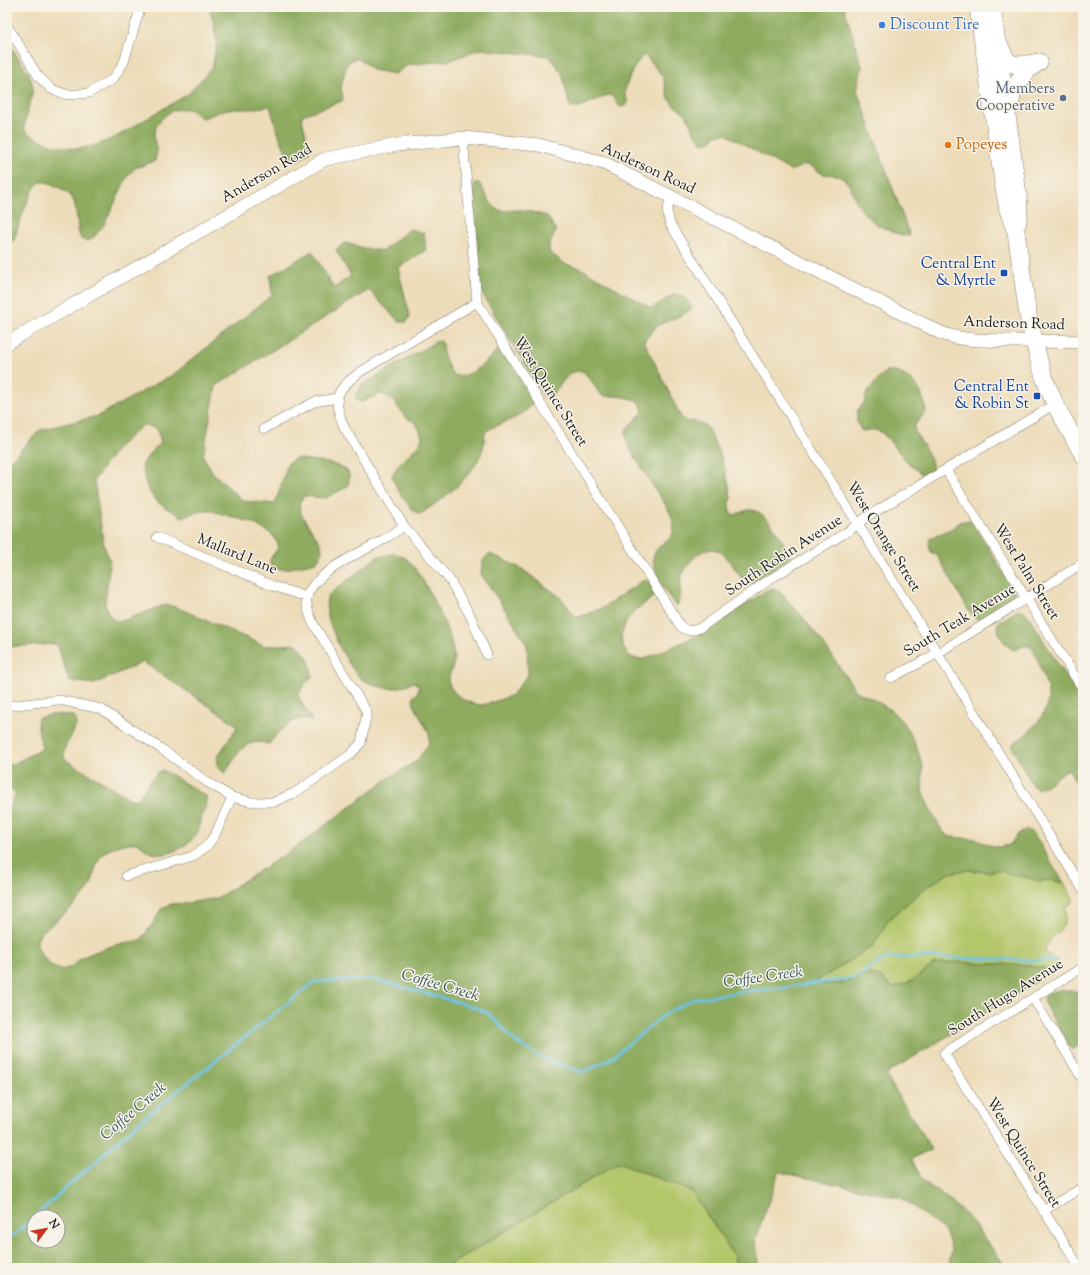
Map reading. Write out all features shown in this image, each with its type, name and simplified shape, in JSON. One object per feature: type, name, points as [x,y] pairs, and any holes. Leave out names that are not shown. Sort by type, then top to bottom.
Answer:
[{"type":"highway","points":[[978,7],[1003,182],[1008,210],[1016,232],[1033,341],[1055,404],[1083,455]]},
{"type":"highway","points":[[992,7],[1019,208],[1016,232]]},
{"type":"highway","points":[[996,39],[1008,61],[1012,64],[1019,65],[1039,62],[1028,70],[1013,89],[1010,136]]},
{"type":"street","points":[[7,25],[38,76],[51,89],[68,95],[89,93],[113,79],[124,62],[140,7]]},
{"type":"street","name":"Anderson Road","points":[[7,343],[325,159],[397,145],[463,138],[539,145],[604,163],[941,333],[953,337],[965,340],[1083,342]]},
{"type":"street","name":"West Quince Street","points":[[463,138],[477,302],[681,627],[691,631]]},
{"type":"street","name":"West Orange Street","points":[[672,197],[667,211],[670,224],[938,653],[1083,890]]},
{"type":"street","points":[[477,302],[360,372],[342,388],[337,398],[337,411],[344,427],[404,526],[449,578],[470,615],[487,655]]},
{"type":"street","points":[[264,429],[314,402],[337,398]]},
{"type":"street","name":"South Robin Avenue","points":[[691,631],[700,628],[772,578],[850,530],[868,516],[1055,404]]},
{"type":"street","name":"West Palm Street","points":[[946,470],[1083,690]]},
{"type":"street","points":[[7,706],[59,700],[101,709],[163,750],[207,782],[232,797],[252,802],[274,802],[296,792],[350,755],[361,743],[367,712],[313,623],[308,610],[307,597],[315,583],[333,567],[383,540],[404,526]]},
{"type":"street","name":"Mallard Lane","points":[[158,537],[273,586],[307,597]]},
{"type":"street","name":"South Teak Avenue","points":[[891,678],[938,653],[1083,563]]},
{"type":"street","points":[[126,876],[193,856],[207,846],[215,835],[232,797]]},
{"type":"street","name":"South Hugo Avenue","points":[[944,1053],[1083,967]]},
{"type":"street","points":[[1033,998],[1083,1080]]},
{"type":"street","name":"West Quince Street","points":[[944,1053],[1080,1268]]},
{"type":"street","points":[[1043,1211],[1083,1187]]},
{"type":"green space","points":[[208,7],[844,7],[862,67],[857,90],[910,236],[887,230],[879,226],[867,216],[861,210],[848,184],[845,180],[838,176],[823,174],[807,165],[794,170],[789,170],[726,134],[715,135],[711,141],[702,143],[695,134],[686,114],[673,105],[668,97],[663,77],[645,55],[639,60],[628,82],[625,95],[628,103],[625,106],[620,107],[611,95],[608,95],[577,108],[572,108],[569,104],[562,73],[549,56],[479,49],[452,60],[408,65],[395,74],[372,70],[361,60],[356,58],[350,61],[347,65],[341,89],[343,96],[342,101],[302,115],[310,151],[298,160],[290,158],[286,152],[276,127],[270,106],[249,109],[227,109],[203,118],[187,109],[170,112],[161,120],[155,130],[154,137],[157,151],[155,161],[135,168],[127,177],[104,225],[93,238],[87,241],[81,239],[78,230],[74,202],[71,196],[56,186],[41,182],[37,185],[29,199],[14,240],[7,244],[7,41],[29,74],[33,86],[24,129],[30,135],[52,145],[76,149],[97,145],[116,137],[188,94],[212,68],[217,43],[213,19]]},
{"type":"green space","points":[[476,182],[479,183],[494,207],[499,210],[519,210],[547,216],[556,230],[549,246],[549,252],[565,264],[580,268],[651,308],[675,294],[688,301],[692,309],[658,325],[644,341],[681,417],[687,422],[694,421],[707,427],[720,454],[729,485],[731,498],[729,508],[731,513],[734,515],[743,511],[755,511],[762,514],[768,520],[783,541],[789,554],[789,557],[781,564],[748,584],[721,552],[708,550],[702,552],[691,561],[683,573],[680,586],[680,598],[677,606],[673,602],[660,582],[653,559],[657,549],[673,534],[674,529],[672,518],[631,451],[626,438],[626,429],[643,412],[641,404],[633,399],[617,396],[603,396],[599,393],[583,371],[574,372],[569,375],[553,394],[544,396],[479,288],[478,249],[473,195],[474,185]]},
{"type":"green space","points":[[410,229],[424,233],[426,250],[398,268],[410,316],[407,322],[399,322],[369,290],[216,386],[203,456],[213,473],[243,501],[275,504],[288,463],[296,458],[336,465],[342,467],[348,472],[348,486],[326,498],[304,496],[299,503],[301,514],[321,544],[322,552],[316,562],[286,569],[276,569],[270,564],[270,559],[278,548],[278,544],[273,535],[253,523],[209,510],[182,517],[159,503],[147,486],[142,466],[149,454],[161,443],[157,428],[143,425],[118,447],[94,480],[104,546],[110,561],[105,604],[108,613],[113,620],[125,620],[167,605],[176,607],[265,646],[296,644],[303,650],[311,668],[312,677],[305,683],[299,698],[312,721],[299,719],[294,721],[279,732],[269,744],[260,742],[247,745],[238,753],[224,773],[217,766],[218,756],[237,727],[233,722],[143,662],[94,684],[69,681],[57,644],[7,647],[7,464],[40,430],[98,416],[174,374],[272,295],[270,276],[312,251],[334,288],[351,276],[336,250],[345,243],[382,251]]},
{"type":"green space","points":[[439,341],[442,342],[444,356],[453,375],[460,376],[473,372],[499,349],[502,349],[531,395],[533,403],[528,409],[517,417],[485,432],[482,452],[470,472],[456,488],[422,513],[418,514],[402,496],[393,480],[392,475],[400,463],[420,444],[422,437],[416,423],[407,418],[392,400],[383,394],[362,402],[356,399],[356,395],[362,385]]},
{"type":"green space","points":[[887,370],[903,375],[909,379],[919,389],[922,395],[926,411],[914,426],[915,432],[929,456],[932,467],[932,471],[923,475],[905,460],[882,433],[875,430],[861,430],[857,422],[857,411],[864,403],[867,392]]},
{"type":"green space","points":[[964,521],[971,521],[976,527],[1014,591],[1014,596],[1010,600],[979,619],[975,618],[970,613],[937,555],[932,553],[929,547],[930,539]]},
{"type":"green space","points":[[392,554],[399,555],[407,559],[415,568],[436,604],[448,631],[454,661],[449,677],[449,684],[451,688],[462,699],[481,705],[510,696],[528,675],[527,645],[481,574],[482,562],[489,554],[522,569],[560,597],[575,616],[579,617],[603,608],[639,583],[645,580],[648,581],[655,592],[655,596],[636,610],[626,621],[621,637],[623,647],[629,656],[637,659],[645,659],[705,632],[767,590],[774,588],[779,591],[801,615],[823,643],[856,691],[891,710],[907,727],[917,748],[923,767],[922,791],[943,832],[950,837],[976,839],[989,845],[1000,847],[1010,845],[1018,834],[1026,829],[1036,837],[1064,883],[1051,880],[1039,881],[997,870],[988,872],[968,870],[949,873],[925,888],[888,920],[873,946],[817,981],[819,984],[838,984],[870,974],[881,977],[893,988],[912,981],[934,964],[956,962],[1018,965],[1054,969],[1036,982],[889,1072],[887,1077],[930,1147],[930,1151],[913,1158],[912,1160],[923,1181],[947,1198],[969,1218],[1007,1268],[948,1268],[952,1250],[945,1231],[902,1198],[779,1172],[755,1240],[759,1268],[737,1268],[734,1256],[692,1192],[619,1162],[445,1268],[7,1268],[7,812],[16,793],[7,788],[7,765],[13,764],[42,749],[37,723],[38,718],[52,715],[66,715],[75,717],[76,726],[64,751],[64,758],[131,799],[135,800],[139,798],[152,778],[163,770],[206,796],[206,806],[200,819],[199,830],[186,845],[181,848],[169,853],[156,854],[147,851],[137,843],[133,843],[124,844],[105,852],[97,863],[91,885],[87,891],[68,910],[41,933],[38,938],[37,945],[48,962],[61,970],[73,966],[83,957],[101,950],[121,943],[140,941],[154,922],[161,909],[171,904],[189,903],[217,898],[295,848],[387,779],[417,761],[429,743],[429,733],[414,705],[413,697],[417,694],[419,688],[416,682],[403,687],[387,688],[365,681],[359,676],[345,657],[332,630],[326,607],[327,598],[377,557]]},
{"type":"green space","points":[[1018,610],[1024,611],[1028,615],[1083,705],[1083,795],[1069,770],[1066,770],[1047,785],[1037,789],[1033,786],[1012,747],[1017,740],[1030,731],[1038,722],[1045,711],[1048,699],[1048,689],[1037,658],[1032,649],[1026,646],[1016,650],[1012,649],[1006,644],[998,630],[997,626],[999,622]]},
{"type":"green space","points":[[968,870],[988,872],[997,870],[1039,881],[1051,880],[1064,883],[1073,899],[1072,903],[1065,907],[1066,917],[1063,926],[1049,941],[1045,952],[1058,961],[1058,964],[1054,969],[1018,965],[956,962],[934,964],[912,981],[893,989],[881,977],[870,974],[838,984],[818,984],[817,981],[873,946],[888,920],[925,888],[949,873]]},
{"type":"green space","points":[[1062,989],[1067,991],[1083,991],[1083,1039],[1074,1049],[1070,1048],[1043,999],[1046,994]]},
{"type":"green space","points":[[619,1162],[692,1192],[734,1256],[737,1268],[445,1268]]},
{"type":"waterway","name":"Coffee Creek","points":[[7,1239],[20,1230],[139,1122],[314,982],[373,979],[471,1006],[488,1013],[517,1043],[546,1060],[583,1072],[609,1060],[665,1014],[693,999],[855,978],[886,958],[930,957],[1056,961]]},
{"type":"place","name":"Discount Tire","points":[[882,25]]},
{"type":"place","name":"Members Cooperative","points":[[1063,98]]},
{"type":"place","name":"Popeyes","points":[[948,145]]},
{"type":"place","name":"Central Ent & Myrtle","points":[[1004,273]]},
{"type":"place","name":"Central Ent & Robin St","points":[[1037,396]]}]
